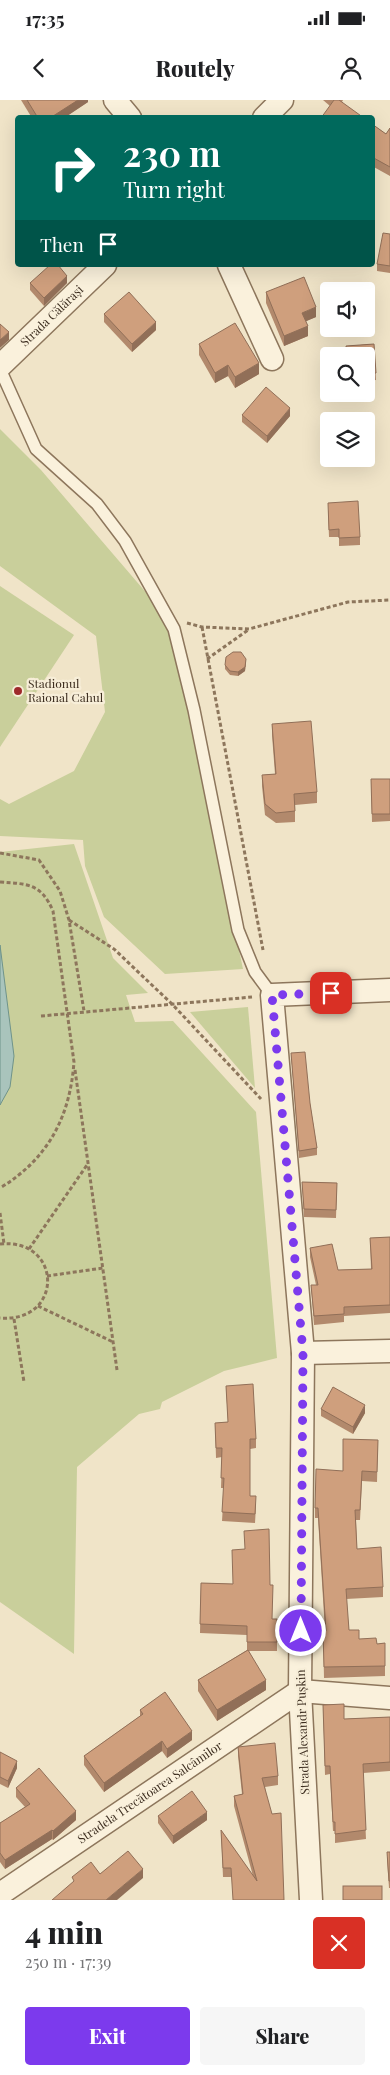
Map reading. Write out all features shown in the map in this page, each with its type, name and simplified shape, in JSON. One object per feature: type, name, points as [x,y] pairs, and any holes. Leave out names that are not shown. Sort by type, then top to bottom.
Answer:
[{"type":"street","points":[[115,100],[128,115]]},
{"type":"street","points":[[267,115],[282,100]]},
{"type":"street","name":"Strada Călărași","points":[[0,367],[103,267]]},
{"type":"street","points":[[231,267],[272,359]]},
{"type":"street","points":[[272,995],[390,990]]},
{"type":"street","name":"Strada Alexandr Pușkin","points":[[272,995],[303,1353],[300,1691],[311,1900]]},
{"type":"street","points":[[303,1353],[390,1351]]},
{"type":"street","points":[[300,1691],[390,1698]]},
{"type":"street","name":"Stradela Trecătoarea Salcâmilor","points":[[0,1894],[300,1691]]},
{"type":"lane","points":[[0,367],[36,450],[97,504],[125,541],[174,629],[194,710],[238,930],[255,972],[272,995]]},
{"type":"path","points":[[207,659],[249,630],[348,602],[390,600]]},
{"type":"path","points":[[169,618],[202,627],[249,630]]},
{"type":"path","points":[[202,627],[265,956]]},
{"type":"path","points":[[0,853],[39,860],[60,891],[68,920],[84,1011]]},
{"type":"path","points":[[0,882],[27,884],[38,889],[47,898],[53,910],[117,1370]]},
{"type":"path","points":[[68,920],[114,949],[173,1005],[256,1097],[281,1113]]},
{"type":"path","points":[[41,1016],[67,1012],[173,1005],[272,995]]},
{"type":"path","points":[[0,1188],[19,1176],[35,1161],[56,1132],[67,1105],[72,1084],[74,1062]]},
{"type":"path","points":[[29,1249],[88,1164]]},
{"type":"path","points":[[0,1213],[2,1244],[12,1243],[29,1249],[37,1255],[45,1267],[47,1276],[45,1294],[38,1306],[27,1315],[14,1319],[0,1318]]},
{"type":"path","points":[[47,1276],[103,1268]]},
{"type":"path","points":[[38,1306],[113,1342]]},
{"type":"path","points":[[14,1319],[24,1382]]},
{"type":"green space","points":[[0,429],[41,470],[149,596],[182,656],[206,792],[243,969],[165,974],[104,917],[85,866],[83,840],[0,836],[0,799],[9,804],[74,771],[105,712],[96,636],[0,566]]},
{"type":"green space","name":"Stadionul Raional Cahul","points":[[0,586],[74,635],[0,747]]},
{"type":"green space","points":[[74,844],[113,958],[148,993],[126,995],[135,1022],[173,1021],[256,1112],[277,1358],[224,1371],[162,1402],[160,1409],[139,1414],[77,1467],[74,1654],[0,1602],[0,852]]},
{"type":"green space","points":[[248,1007],[255,1088],[190,1012]]},
{"type":"water","points":[[0,945],[14,1056],[10,1087],[0,1105]]},
{"type":"building","points":[[27,100],[78,100],[55,115],[36,115]]},
{"type":"building","points":[[334,100],[339,100],[360,115],[323,115]]},
{"type":"building","points":[[375,126],[386,134],[390,128],[390,167],[375,159]]},
{"type":"building","points":[[383,233],[390,234],[390,266],[377,264]]},
{"type":"building","points":[[48,267],[60,267],[67,276],[44,298],[30,283]]},
{"type":"building","points":[[304,277],[316,307],[302,313],[308,326],[284,336],[266,292]]},
{"type":"building","points":[[129,292],[156,322],[132,344],[104,314]]},
{"type":"building","points":[[235,323],[259,363],[235,377],[228,365],[215,373],[199,344]]},
{"type":"building","points":[[0,324],[9,332],[0,340]]},
{"type":"building","points":[[374,344],[374,347],[346,347]]},
{"type":"building","points":[[266,387],[290,408],[267,436],[242,415]]},
{"type":"building","points":[[358,501],[360,537],[339,538],[339,529],[329,530],[328,503]]},
{"type":"building","points":[[233,652],[241,652],[246,659],[245,667],[238,672],[230,671],[225,665],[226,657]]},
{"type":"building","points":[[311,721],[317,792],[294,794],[295,811],[276,813],[265,804],[262,775],[276,774],[272,724]]},
{"type":"building","points":[[371,779],[390,779],[390,814],[372,814]]},
{"type":"building","points":[[305,1052],[317,1148],[299,1151],[291,1053]]},
{"type":"building","points":[[302,1182],[337,1183],[336,1210],[304,1209]]},
{"type":"building","points":[[390,1237],[390,1305],[344,1307],[344,1314],[314,1316],[311,1285],[318,1285],[310,1248],[332,1244],[338,1270],[372,1269],[370,1238]]},
{"type":"building","points":[[253,1384],[256,1439],[250,1439],[250,1496],[256,1496],[255,1514],[222,1512],[224,1478],[221,1478],[222,1448],[216,1448],[215,1423],[228,1422],[226,1386]]},
{"type":"building","points":[[333,1387],[365,1405],[353,1427],[321,1409]]},
{"type":"building","points":[[343,1439],[378,1440],[377,1472],[362,1471],[360,1510],[355,1510],[357,1549],[381,1547],[383,1587],[346,1589],[349,1630],[359,1630],[359,1639],[376,1638],[377,1644],[385,1643],[385,1666],[324,1667],[323,1631],[326,1631],[318,1508],[315,1508],[316,1469],[343,1471]]},
{"type":"building","points":[[269,1529],[270,1585],[273,1585],[272,1619],[277,1619],[277,1642],[247,1642],[247,1626],[200,1624],[201,1583],[233,1584],[232,1550],[245,1549],[244,1531]]},
{"type":"building","points":[[248,1650],[266,1680],[217,1710],[198,1680]]},
{"type":"building","points":[[165,1692],[192,1731],[167,1749],[162,1741],[104,1783],[84,1756],[143,1714],[140,1710]]},
{"type":"building","points":[[344,1704],[344,1719],[390,1717],[390,1762],[363,1764],[366,1830],[335,1834],[330,1766],[325,1766],[323,1705]]},
{"type":"building","points":[[275,1743],[278,1776],[262,1778],[272,1814],[281,1813],[284,1900],[233,1900],[231,1868],[223,1868],[221,1830],[257,1881],[234,1796],[243,1794],[238,1747]]},
{"type":"building","points":[[0,1752],[17,1761],[8,1781],[0,1777]]},
{"type":"building","points":[[39,1768],[76,1811],[53,1831],[5,1860],[0,1853],[0,1823],[30,1804],[16,1788]]},
{"type":"building","points":[[192,1791],[207,1812],[173,1836],[158,1816]]},
{"type":"building","points":[[128,1851],[143,1869],[106,1900],[52,1900],[74,1881],[72,1877],[91,1862],[100,1874]]},
{"type":"building","points":[[387,1852],[390,1852],[390,1881],[389,1881]]},
{"type":"building","points":[[343,1886],[382,1886],[382,1900],[343,1900]]},
{"type":"place","name":"Stadionul Raional Cahul","points":[[18,691]]},
{"type":"route","points":[[301,1631],[303,1353],[272,995],[331,993]]}]
